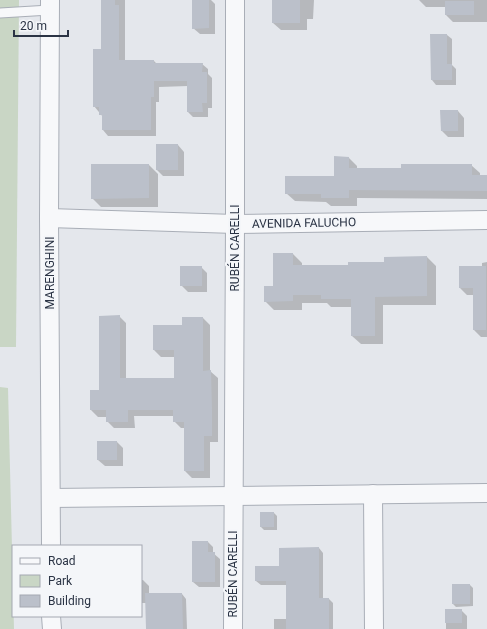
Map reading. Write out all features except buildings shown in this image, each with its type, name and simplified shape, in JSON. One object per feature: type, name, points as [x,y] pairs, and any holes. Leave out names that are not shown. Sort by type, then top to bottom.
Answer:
[{"type":"street","name":"RUBÉN CARELLI","points":[[233,629],[235,0]]},
{"type":"street","name":"MARENGHINI","points":[[50,5],[49,218],[51,545]]},
{"type":"street","name":"AVENIDA FALUCHO","points":[[49,218],[235,224],[487,220]]},
{"type":"street","points":[[51,498],[487,493]]},
{"type":"street","points":[[373,494],[374,629]]},
{"type":"street","points":[[52,617],[52,629]]},
{"type":"lane","points":[[0,13],[50,5]]},
{"type":"green space","points":[[0,0],[19,0],[16,347],[0,347]]},
{"type":"green space","points":[[0,387],[8,388],[12,617],[14,617],[14,629],[0,629]]}]
